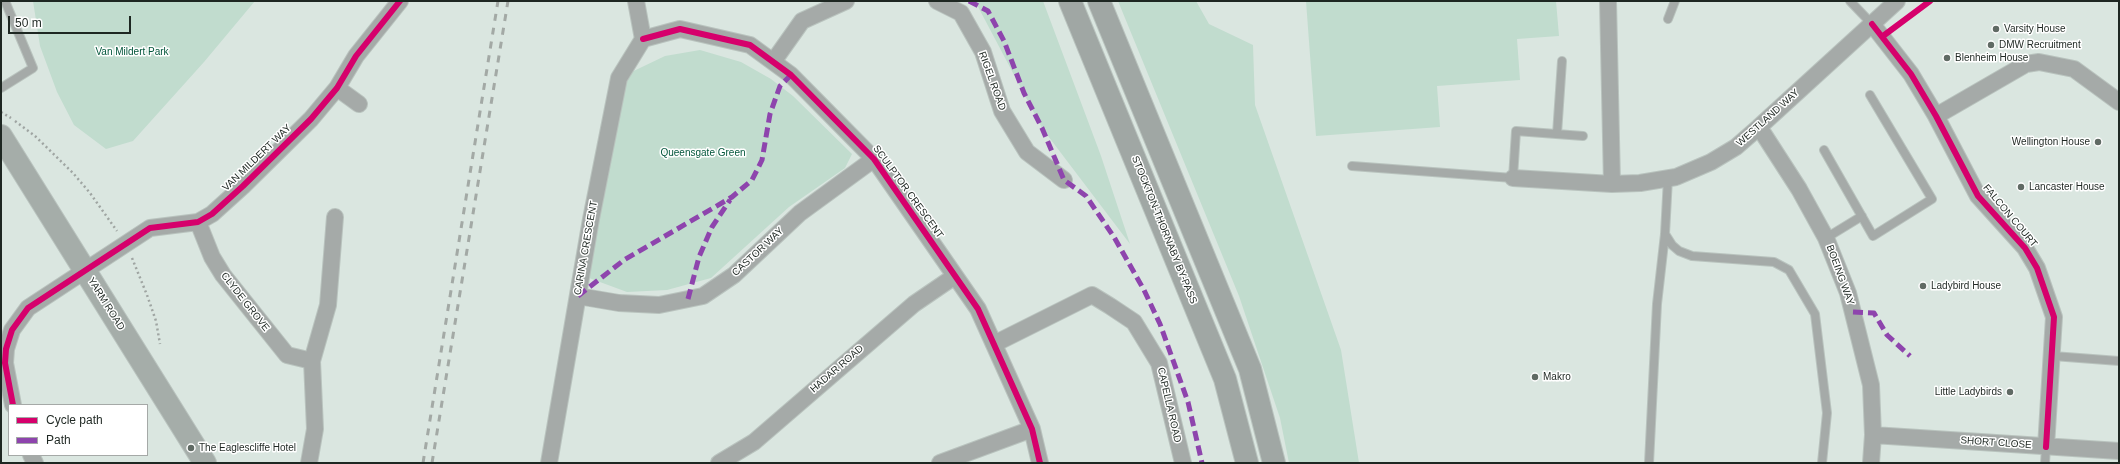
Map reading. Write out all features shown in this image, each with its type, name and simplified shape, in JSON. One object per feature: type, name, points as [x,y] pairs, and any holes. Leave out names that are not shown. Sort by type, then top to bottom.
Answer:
[{"type":"highway","name":"STOCKTON-THORNABY BY-PASS","points":[[1070,1],[1225,379],[1247,463]]},
{"type":"highway","points":[[1099,1],[1250,370],[1274,463]]},
{"type":"main road","name":"YARM ROAD","points":[[1,136],[205,463]]},
{"type":"main road","name":"YARM ROAD","points":[[173,411],[199,463]]},
{"type":"street","name":"VAN MILDERT WAY","points":[[13,404],[5,363],[6,348],[12,330],[28,308],[150,228],[198,222],[212,214],[243,186],[311,119],[337,88],[356,56],[400,1]]},
{"type":"street","points":[[636,1],[643,39]]},
{"type":"street","points":[[773,62],[802,21],[846,1]]},
{"type":"street","name":"RIGEL ROAD","points":[[937,1],[961,13],[983,52],[1002,111],[1027,152],[1064,180]]},
{"type":"street","points":[[1608,1],[1612,184]]},
{"type":"street","name":"WESTLAND WAY","points":[[1513,178],[1612,184],[1640,183],[1676,176],[1711,162],[1736,147],[1898,1]]},
{"type":"street","name":"FALCON COURT","points":[[1872,24],[1911,74],[1936,116],[1978,196],[2025,248],[2037,268],[2054,317],[2053,356],[2046,447]]},
{"type":"street","name":"SCULPTOR CRESCENT","points":[[643,39],[680,29],[750,45],[790,75],[874,159],[978,309],[1032,429],[1040,463]]},
{"type":"street","name":"CARINA CRESCENT","points":[[549,463],[591,219],[619,78],[643,39]]},
{"type":"street","points":[[1936,116],[2026,64],[2039,62],[2074,69],[2119,102]]},
{"type":"street","points":[[337,88],[359,104]]},
{"type":"street","name":"BOEING WAY","points":[[1759,127],[1799,189],[1826,238],[1848,293],[1871,385],[1873,435],[1871,463]]},
{"type":"street","name":"CASTOR WAY","points":[[578,296],[619,303],[659,305],[703,296],[734,275],[800,213],[874,159]]},
{"type":"street","points":[[308,463],[315,429],[312,361],[328,305],[335,218]]},
{"type":"street","name":"CLYDE GROVE","points":[[198,222],[212,257],[223,275],[286,355],[312,361]]},
{"type":"street","name":"HADAR ROAD","points":[[719,463],[754,442],[914,304],[955,276]]},
{"type":"street","name":"CAPELLA ROAD","points":[[994,344],[1092,295],[1110,306],[1134,322],[1159,363],[1183,463]]},
{"type":"street","points":[[940,463],[1032,429]]},
{"type":"street","name":"SHORT CLOSE","points":[[1873,435],[2119,451]]},
{"type":"lane","points":[[1,88],[33,68],[5,1]]},
{"type":"lane","points":[[1668,19],[1675,1]]},
{"type":"lane","points":[[1850,1],[1872,24]]},
{"type":"lane","points":[[1558,134],[1562,61]]},
{"type":"lane","points":[[1824,150],[1873,236],[1932,199],[1870,95]]},
{"type":"lane","points":[[1352,166],[1513,178],[1516,132],[1583,136]]},
{"type":"lane","points":[[1649,463],[1657,304],[1665,234],[1668,178]]},
{"type":"lane","points":[[1826,238],[1862,216]]},
{"type":"lane","points":[[1665,234],[1672,245],[1679,251],[1692,256],[1774,262],[1789,270],[1815,314],[1826,413],[1822,463]]},
{"type":"lane","points":[[2053,356],[2119,362]]},
{"type":"lane","points":[[2045,463],[2046,447]]},
{"type":"path","points":[[1,112],[35,136],[73,172],[119,234]]},
{"type":"path","points":[[130,252],[156,321],[160,344]]},
{"type":"green space","name":"Van Mildert Park","points":[[33,1],[255,1],[204,62],[133,141],[106,149],[74,125],[57,92],[40,46]]},
{"type":"green space","points":[[975,1],[1043,1],[1101,156],[1130,244],[1042,128]]},
{"type":"green space","points":[[1118,1],[1196,1],[1209,24],[1253,45],[1255,105],[1341,350],[1359,463],[1289,463],[1280,418],[1239,296]]},
{"type":"green space","points":[[1306,1],[1556,1],[1559,36],[1517,39],[1520,80],[1437,86],[1440,127],[1316,136]]},
{"type":"green space","name":"Queensgate Green","points":[[700,50],[741,62],[771,79],[793,96],[852,154],[845,168],[789,207],[711,278],[667,290],[627,292],[581,275],[619,78],[665,56]]},
{"type":"railway","points":[[423,463],[498,1]]},
{"type":"railway","points":[[432,463],[508,1]]},
{"type":"marked path","points":[[969,1],[988,11],[1004,41],[1024,93],[1042,128],[1064,180],[1086,196],[1114,237],[1144,290],[1160,324],[1188,402],[1202,463]]},
{"type":"marked path","points":[[578,296],[624,260],[732,197],[752,180],[762,160],[770,114],[780,86],[791,75]]},
{"type":"marked path","points":[[688,299],[699,257],[712,227],[730,200]]},
{"type":"marked path","points":[[1853,312],[1874,313],[1887,335],[1910,356]]},
{"type":"cycle path","points":[[13,404],[5,363],[6,349],[12,330],[28,308],[150,228],[198,222],[212,214],[243,186],[311,119],[337,88],[356,56],[400,1]]},
{"type":"cycle path","points":[[1883,36],[1930,1]]},
{"type":"cycle path","points":[[1872,24],[1911,74],[1936,116],[1978,196],[2025,248],[2037,268],[2054,317],[2046,447]]},
{"type":"cycle path","points":[[643,39],[680,29],[750,45],[791,75],[874,159],[978,309],[1032,429],[1040,463]]},
{"type":"place","name":"Varsity House","points":[[1996,29]]},
{"type":"place","name":"DMW Recruitment","points":[[1991,45]]},
{"type":"place","name":"Blenheim House","points":[[1947,58]]},
{"type":"place","name":"Wellington House","points":[[2098,142]]},
{"type":"place","name":"Lancaster House","points":[[2021,187]]},
{"type":"place","name":"Ladybird House","points":[[1923,286]]},
{"type":"place","name":"Makro","points":[[1535,377]]},
{"type":"place","name":"Little Ladybirds","points":[[2010,392]]},
{"type":"place","name":"The Eaglescliffe Hotel","points":[[191,448]]}]
